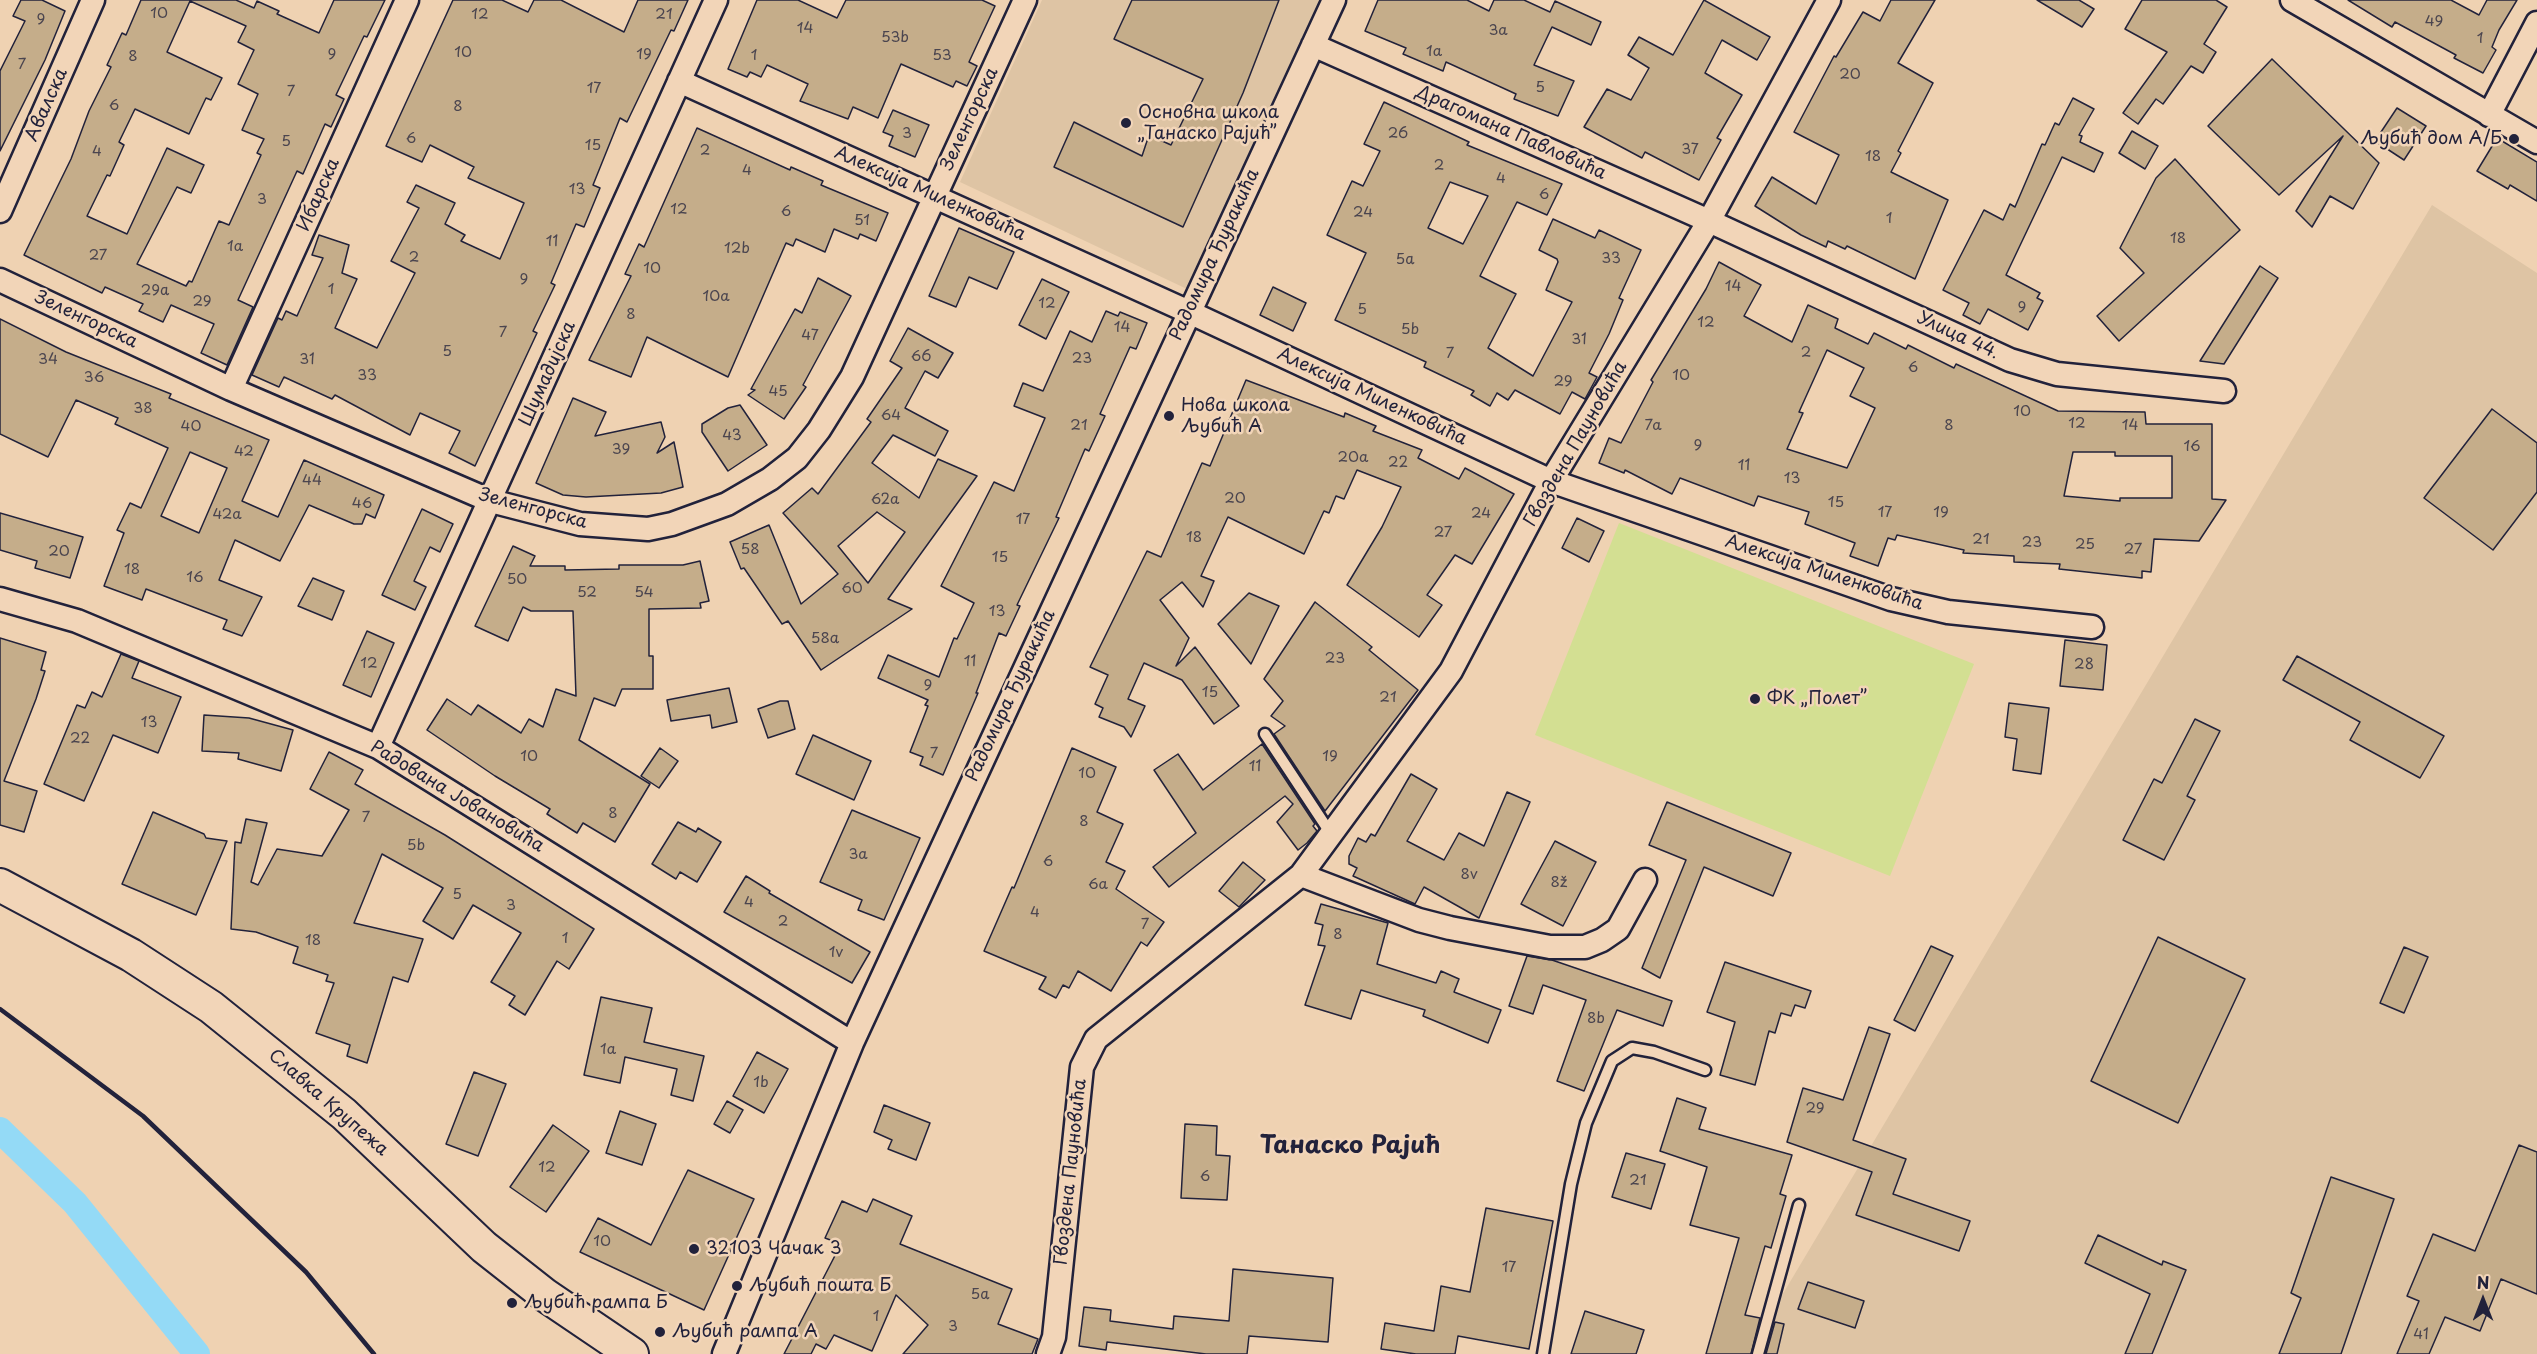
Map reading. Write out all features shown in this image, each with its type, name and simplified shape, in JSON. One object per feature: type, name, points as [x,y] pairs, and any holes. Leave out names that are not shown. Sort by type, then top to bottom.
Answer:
[{"type":"main road","name":"Славка Крупежа","points":[[0,885],[130,955],[211,1007],[345,1114],[484,1247],[545,1295],[632,1354]]},
{"type":"street","name":"Авалска","points":[[0,211],[93,0]]},
{"type":"street","name":"Ибарска","points":[[231,389],[407,0]]},
{"type":"street","name":"Шумадијска","points":[[378,747],[716,0]]},
{"type":"street","name":"Зеленгорска","points":[[0,280],[231,389],[491,501],[580,524],[648,528],[672,524],[727,504],[770,479],[797,458],[819,430],[852,377],[1025,0]]},
{"type":"street","name":"Радомира Ђуракића","points":[[724,1354],[852,1043],[1334,0]]},
{"type":"street","name":"Гвоздена Пауновића","points":[[1048,1354],[1053,1337],[1082,1067],[1096,1039],[1301,874],[1451,670],[1551,481],[1709,221],[1829,0]]},
{"type":"street","points":[[2292,0],[2537,142]]},
{"type":"street","points":[[2489,115],[2537,23]]},
{"type":"street","name":"Драгомана Павловића","points":[[1313,45],[1709,221]]},
{"type":"street","name":"Алексија Миленковића","points":[[679,81],[935,195],[1551,481],[1891,599],[1948,612],[2092,627]]},
{"type":"street","name":"Улица 44.","points":[[1709,221],[2010,360],[2057,374],[2224,391]]},
{"type":"street","name":"Радована Јовановића","points":[[0,599],[77,621],[378,747],[852,1043]]},
{"type":"street","points":[[1301,874],[1419,920],[1450,928],[1550,946],[1585,947],[1602,940],[1618,929],[1645,880]]},
{"type":"lane","points":[[1265,734],[1331,834]]},
{"type":"lane","points":[[1543,1354],[1573,1174],[1586,1123],[1612,1061],[1632,1048],[1654,1052],[1705,1070]]},
{"type":"lane","points":[[1758,1354],[1799,1205]]},
{"type":"shaded area","name":"Основна школа „Танаско Рајић”","points":[[1042,0],[1322,0],[1187,289],[960,182]]},
{"type":"shaded area","points":[[2432,205],[2537,273],[2537,1354],[1747,1354]]},
{"type":"green space","name":"ФК „Полет”","points":[[1619,523],[1974,664],[1890,876],[1535,735]]},
{"type":"building","points":[[21,0],[42,0],[65,11],[45,60],[0,151],[0,71],[25,21],[13,16]]},
{"type":"building","points":[[141,0],[236,0],[254,8],[257,1],[279,11],[277,14],[319,33],[334,0],[385,0],[367,37],[364,36],[336,95],[344,99],[331,127],[325,124],[303,174],[297,171],[238,300],[253,307],[227,365],[201,353],[214,324],[171,305],[163,322],[139,311],[143,304],[105,287],[102,293],[24,255],[71,159],[89,111],[111,67],[107,65],[122,33],[126,35]],"holes":[[[190,1],[246,26],[238,42],[254,50],[238,84],[258,94],[242,130],[264,139],[257,153],[261,155],[229,225],[219,221],[192,282],[189,281],[186,286],[137,264],[177,187],[191,193],[204,165],[167,148],[127,234],[87,216],[107,175],[110,176],[124,145],[119,142],[135,109],[189,134],[206,98],[211,100],[222,78],[167,52]]]},
{"type":"building","points":[[453,0],[502,0],[528,12],[534,0],[561,0],[624,32],[638,0],[688,0],[627,122],[620,118],[593,185],[600,188],[584,227],[576,224],[551,283],[555,285],[533,331],[537,333],[475,466],[449,453],[460,431],[420,413],[410,435],[335,395],[332,399],[284,377],[279,387],[252,375],[278,318],[282,320],[286,311],[297,316],[323,258],[312,255],[319,235],[349,245],[342,273],[357,279],[335,328],[377,348],[415,273],[391,261],[419,208],[407,202],[416,185],[455,203],[445,224],[465,235],[461,241],[500,259],[524,203],[468,178],[474,167],[430,145],[422,162],[386,146]]},
{"type":"building","points":[[757,0],[798,0],[837,18],[846,0],[982,0],[995,6],[969,62],[977,66],[967,86],[956,81],[953,87],[901,64],[878,118],[853,107],[848,119],[800,101],[808,84],[767,65],[761,77],[750,72],[747,77],[728,69]]},
{"type":"building","points":[[1132,0],[1279,0],[1243,93],[1183,227],[1054,167],[1074,122],[1142,156],[1149,135],[1171,145],[1203,79],[1114,39]]},
{"type":"building","points":[[1378,0],[1467,0],[1489,11],[1494,0],[1524,0],[1550,12],[1555,1],[1601,22],[1591,45],[1552,27],[1534,65],[1574,81],[1558,116],[1514,99],[1516,94],[1446,62],[1443,71],[1403,54],[1406,48],[1365,31]]},
{"type":"building","points":[[1704,0],[1770,37],[1757,60],[1722,40],[1705,73],[1742,95],[1717,138],[1721,140],[1699,180],[1645,152],[1642,158],[1584,127],[1607,89],[1631,100],[1649,68],[1628,55],[1639,37],[1673,55]]},
{"type":"building","points":[[1891,0],[1935,0],[1898,63],[1933,83],[1898,151],[1901,153],[1891,172],[1948,200],[1915,279],[1847,246],[1845,249],[1828,241],[1826,247],[1801,235],[1755,206],[1772,177],[1816,204],[1839,155],[1794,132],[1834,56],[1836,57],[1863,12],[1880,21]]},
{"type":"building","points":[[2037,0],[2079,0],[2094,9],[2082,27]]},
{"type":"building","points":[[2142,0],[2216,0],[2227,7],[2204,44],[2216,52],[2203,73],[2191,66],[2163,104],[2156,99],[2138,124],[2123,113],[2167,52],[2125,29]]},
{"type":"building","points":[[2348,0],[2451,0],[2479,15],[2487,0],[2517,0],[2499,30],[2492,47],[2496,50],[2483,73],[2454,58],[2456,55],[2395,22],[2392,27]]},
{"type":"building","points":[[2272,59],[2379,163],[2353,209],[2330,196],[2312,227],[2296,211],[2343,136],[2279,195],[2208,126]]},
{"type":"building","points":[[2073,98],[2094,109],[2079,135],[2082,136],[2080,142],[2103,153],[2094,172],[2062,157],[2006,275],[2040,293],[2037,298],[2043,301],[2028,330],[1988,309],[1980,324],[1963,315],[1969,303],[1943,290],[1984,210],[2003,220],[2010,204],[2015,207],[2042,144],[2045,145],[2055,123],[2059,125]]},
{"type":"building","points":[[1384,102],[1469,142],[1467,145],[1562,184],[1547,215],[1517,202],[1480,276],[1516,294],[1488,348],[1533,376],[1572,302],[1546,290],[1558,262],[1557,259],[1539,250],[1553,219],[1595,238],[1599,230],[1641,250],[1619,298],[1623,300],[1609,334],[1589,373],[1597,377],[1585,399],[1572,392],[1560,414],[1515,390],[1508,400],[1497,393],[1490,406],[1471,395],[1474,391],[1424,367],[1426,362],[1335,320],[1366,253],[1327,235],[1352,181],[1363,186],[1380,151],[1364,144]],"holes":[[[1450,182],[1488,196],[1463,244],[1428,228]]]},
{"type":"building","points":[[2397,108],[2426,126],[2404,160],[2375,141]]},
{"type":"building","points":[[893,110],[929,125],[915,157],[889,146],[893,136],[883,132]]},
{"type":"building","points":[[697,128],[790,170],[791,167],[823,181],[821,185],[888,213],[876,241],[860,234],[858,239],[834,229],[825,252],[796,239],[793,246],[786,243],[728,377],[647,337],[631,377],[589,360],[631,276],[625,274],[639,244],[644,247]]},
{"type":"building","points":[[2132,131],[2158,146],[2145,169],[2119,153]]},
{"type":"building","points":[[2497,138],[2537,162],[2537,201],[2510,185],[2508,189],[2477,171]]},
{"type":"building","points":[[2175,159],[2240,230],[2119,341],[2097,316],[2144,273],[2120,248],[2156,178]]},
{"type":"building","points":[[959,228],[1014,252],[997,289],[969,277],[956,307],[929,296]]},
{"type":"building","points":[[1719,262],[1761,285],[1744,316],[1792,342],[1808,305],[1838,319],[1835,328],[1868,344],[1874,333],[1906,349],[1908,345],[1954,368],[1956,364],[2058,411],[2145,412],[2146,424],[2212,424],[2212,499],[2226,500],[2199,541],[2154,539],[2151,572],[2142,571],[2142,578],[2059,569],[2060,564],[2014,562],[2014,556],[1963,553],[1964,550],[1897,535],[1895,540],[1888,538],[1878,566],[1850,556],[1855,543],[1805,524],[1809,512],[1758,496],[1754,506],[1680,478],[1672,494],[1625,470],[1624,473],[1599,463],[1609,438],[1621,443],[1653,382],[1651,380],[1706,289]],"holes":[[[1827,350],[1864,368],[1850,396],[1875,408],[1847,468],[1787,449],[1803,413],[1799,412]],[[2073,452],[2115,452],[2115,456],[2172,456],[2172,498],[2120,498],[2120,501],[2064,496]]]},
{"type":"building","points":[[2260,266],[2278,278],[2224,364],[2200,361]]},
{"type":"building","points":[[818,278],[851,296],[803,385],[806,387],[784,419],[748,395],[755,390],[751,389],[795,309],[802,313]]},
{"type":"building","points":[[1042,279],[1069,292],[1046,339],[1019,325]]},
{"type":"building","points":[[1273,287],[1306,303],[1293,331],[1260,315]]},
{"type":"building","points":[[1106,311],[1118,316],[1120,312],[1147,323],[1136,349],[1130,347],[1100,414],[1105,416],[1089,451],[1085,449],[1056,517],[1059,518],[1017,605],[1020,606],[1006,636],[999,633],[976,693],[978,693],[943,775],[920,765],[923,757],[910,752],[928,706],[925,705],[928,700],[878,678],[888,655],[939,677],[954,638],[957,639],[974,603],[941,586],[994,482],[1014,491],[1045,418],[1014,406],[1023,383],[1043,391],[1070,331],[1092,342]]},
{"type":"building","points":[[0,319],[66,352],[171,394],[169,398],[269,440],[242,501],[278,517],[304,460],[384,495],[375,518],[366,514],[362,524],[354,524],[309,505],[280,561],[235,540],[219,580],[262,597],[242,636],[223,629],[227,620],[146,589],[142,600],[104,586],[124,533],[117,530],[130,503],[141,508],[168,448],[115,424],[118,418],[76,400],[48,457],[0,434]],"holes":[[[190,452],[227,468],[199,533],[161,516]]]},
{"type":"building","points":[[908,328],[953,353],[938,378],[925,371],[905,408],[948,431],[935,456],[893,435],[872,463],[919,498],[938,459],[977,476],[888,599],[912,609],[821,670],[788,621],[782,624],[744,568],[741,569],[730,542],[769,525],[801,604],[838,574],[783,513],[812,488],[818,494],[871,422],[867,419],[902,368],[890,361]],"holes":[[[877,512],[905,532],[868,583],[838,546]]]},
{"type":"building","points":[[1246,380],[1344,417],[1345,413],[1376,426],[1373,431],[1422,450],[1418,458],[1459,479],[1465,468],[1514,494],[1472,564],[1455,555],[1427,595],[1442,605],[1419,637],[1347,585],[1382,527],[1401,487],[1357,470],[1344,499],[1336,496],[1329,513],[1324,511],[1304,554],[1228,517],[1201,576],[1214,581],[1203,607],[1182,582],[1160,600],[1189,638],[1176,666],[1195,647],[1239,706],[1214,724],[1182,680],[1144,663],[1128,699],[1145,706],[1131,737],[1124,727],[1099,717],[1103,708],[1095,704],[1108,675],[1090,667],[1147,551],[1161,557],[1202,463],[1210,466]]},
{"type":"building","points":[[573,398],[606,412],[595,436],[661,422],[665,437],[657,453],[674,442],[683,487],[661,493],[586,497],[563,495],[536,483]]},
{"type":"building","points":[[740,405],[767,445],[728,471],[702,432],[702,424],[728,408]]},
{"type":"building","points":[[2492,409],[2537,443],[2537,492],[2493,550],[2424,498]]},
{"type":"building","points":[[422,509],[453,524],[440,552],[430,547],[414,581],[426,587],[415,610],[382,595]]},
{"type":"building","points":[[0,513],[83,537],[70,578],[35,568],[37,561],[0,550]]},
{"type":"building","points":[[1577,518],[1604,531],[1589,562],[1562,548]]},
{"type":"building","points":[[513,546],[535,556],[530,566],[565,566],[565,570],[619,569],[619,565],[683,565],[700,561],[709,601],[700,603],[701,608],[649,609],[649,656],[653,656],[653,689],[622,689],[615,706],[594,698],[579,740],[650,784],[615,842],[583,823],[577,833],[547,814],[550,809],[495,776],[427,730],[447,699],[471,715],[478,705],[521,733],[529,719],[543,727],[556,689],[576,696],[573,611],[531,611],[523,607],[508,641],[475,626]]},
{"type":"building","points":[[313,578],[344,591],[332,620],[298,606]]},
{"type":"building","points":[[1249,593],[1279,606],[1251,664],[1218,624]]},
{"type":"building","points":[[1315,602],[1372,647],[1369,650],[1418,690],[1325,811],[1274,734],[1285,726],[1271,716],[1283,701],[1264,679]]},
{"type":"building","points":[[367,631],[394,643],[371,697],[343,685]]},
{"type":"building","points":[[0,638],[46,652],[41,670],[45,671],[36,699],[4,781],[37,791],[24,832],[0,825]]},
{"type":"building","points":[[2065,640],[2107,645],[2103,690],[2060,686]]},
{"type":"building","points":[[121,654],[139,661],[132,678],[181,697],[158,753],[113,735],[84,801],[44,784],[77,705],[85,708],[92,692],[102,697]]},
{"type":"building","points":[[2297,656],[2444,736],[2420,778],[2350,740],[2360,722],[2283,680]]},
{"type":"building","points":[[729,688],[737,722],[712,728],[710,715],[671,721],[667,700]]},
{"type":"building","points":[[780,701],[788,701],[795,729],[768,738],[758,709]]},
{"type":"building","points":[[2009,703],[2049,708],[2041,774],[2013,770],[2017,739],[2005,737]]},
{"type":"building","points":[[204,715],[249,718],[293,730],[281,771],[238,759],[239,753],[202,751]]},
{"type":"building","points":[[2195,719],[2220,731],[2187,796],[2195,800],[2164,860],[2123,840],[2154,779],[2162,783]]},
{"type":"building","points":[[813,735],[871,761],[854,800],[796,774]]},
{"type":"building","points":[[1262,744],[1315,824],[1313,826],[1317,831],[1298,850],[1277,822],[1293,804],[1285,796],[1169,887],[1153,867],[1196,833],[1154,770],[1178,754],[1203,790]]},
{"type":"building","points":[[660,748],[678,761],[659,788],[641,776]]},
{"type":"building","points":[[1072,748],[1116,767],[1097,812],[1123,824],[1106,862],[1125,871],[1116,889],[1164,922],[1147,946],[1141,942],[1111,991],[1078,971],[1069,988],[1063,985],[1056,998],[1039,989],[1046,977],[984,951],[1012,887],[1014,888]]},
{"type":"building","points":[[329,752],[363,770],[355,784],[445,835],[594,929],[569,969],[557,961],[525,1015],[509,1005],[515,996],[491,982],[521,933],[473,905],[453,939],[423,921],[443,888],[382,854],[354,923],[423,939],[408,982],[393,977],[367,1063],[347,1056],[350,1045],[316,1033],[334,983],[326,981],[328,975],[293,963],[298,947],[256,932],[231,929],[235,842],[241,843],[246,819],[267,823],[251,882],[258,885],[277,849],[322,856],[349,810],[310,789]]},
{"type":"building","points":[[1411,774],[1437,789],[1407,841],[1444,860],[1459,833],[1484,846],[1507,792],[1530,802],[1479,918],[1424,887],[1415,904],[1353,876],[1357,868],[1349,864],[1349,856],[1358,838],[1366,842],[1371,834],[1375,836]]},
{"type":"building","points":[[1667,802],[1791,853],[1773,896],[1704,867],[1660,978],[1642,968],[1686,860],[1649,845]]},
{"type":"building","points":[[852,810],[920,838],[884,920],[858,910],[862,900],[820,882]]},
{"type":"building","points":[[153,812],[204,834],[206,838],[227,841],[196,915],[122,884]]},
{"type":"building","points":[[678,822],[696,832],[698,828],[721,842],[697,882],[680,872],[676,879],[652,864]]},
{"type":"building","points":[[1555,841],[1596,862],[1563,926],[1521,904]]},
{"type":"building","points":[[1243,862],[1265,880],[1239,907],[1219,891]]},
{"type":"building","points":[[746,876],[770,891],[769,893],[870,952],[852,983],[724,912]]},
{"type":"building","points":[[1321,904],[1388,923],[1377,964],[1436,983],[1441,971],[1459,979],[1454,992],[1501,1010],[1488,1043],[1423,1016],[1425,1010],[1361,990],[1351,1019],[1305,1005],[1325,946],[1318,945],[1323,925],[1315,923]]},
{"type":"building","points":[[2158,937],[2245,979],[2178,1123],[2091,1081]]},
{"type":"building","points":[[1931,946],[1953,956],[1915,1031],[1894,1020]]},
{"type":"building","points":[[2404,947],[2428,957],[2404,1013],[2380,1003]]},
{"type":"building","points":[[1527,956],[1552,960],[1672,1001],[1663,1026],[1617,1010],[1584,1091],[1557,1081],[1586,1000],[1543,985],[1533,1014],[1509,1006]]},
{"type":"building","points":[[1725,962],[1811,991],[1805,1008],[1795,1005],[1791,1016],[1781,1013],[1775,1033],[1769,1031],[1755,1085],[1720,1075],[1735,1022],[1707,1012]]},
{"type":"building","points":[[601,997],[652,1008],[644,1042],[704,1056],[693,1101],[671,1095],[677,1069],[625,1057],[620,1083],[584,1075]]},
{"type":"building","points":[[1869,1027],[1890,1034],[1853,1140],[1906,1159],[1893,1194],[1970,1221],[1959,1251],[1856,1215],[1872,1172],[1787,1142],[1803,1088],[1843,1100]]},
{"type":"building","points":[[757,1052],[788,1069],[764,1113],[733,1096]]},
{"type":"building","points":[[474,1072],[506,1084],[478,1156],[446,1144]]},
{"type":"building","points":[[1677,1098],[1706,1108],[1699,1129],[1792,1155],[1780,1194],[1786,1196],[1771,1248],[1765,1246],[1745,1315],[1760,1318],[1751,1354],[1706,1354],[1739,1238],[1690,1225],[1707,1167],[1660,1151]]},
{"type":"building","points":[[727,1101],[743,1110],[730,1133],[714,1124]]},
{"type":"building","points":[[884,1105],[930,1123],[916,1160],[888,1149],[892,1140],[874,1132]]},
{"type":"building","points":[[620,1111],[656,1124],[642,1165],[606,1153]]},
{"type":"building","points":[[1185,1124],[1217,1126],[1216,1155],[1230,1156],[1227,1200],[1181,1198]]},
{"type":"building","points":[[553,1125],[589,1151],[546,1212],[510,1187]]},
{"type":"building","points":[[2519,1145],[2537,1152],[2537,1294],[2501,1279],[2480,1331],[2445,1317],[2429,1354],[2397,1354],[2419,1301],[2407,1296],[2433,1234],[2475,1251]]},
{"type":"building","points":[[1626,1153],[1665,1164],[1651,1209],[1612,1197]]},
{"type":"building","points":[[688,1170],[754,1199],[704,1310],[580,1252],[598,1218],[651,1245]]},
{"type":"building","points":[[2331,1177],[2394,1199],[2341,1354],[2279,1354],[2301,1298],[2291,1293]]},
{"type":"building","points":[[873,1199],[912,1216],[900,1244],[1012,1289],[998,1324],[1038,1339],[1032,1354],[903,1354],[928,1325],[896,1295],[872,1351],[834,1335],[826,1349],[816,1344],[811,1354],[784,1354],[841,1244],[825,1238],[842,1201],[867,1212]]},
{"type":"building","points":[[1486,1208],[1553,1221],[1529,1349],[1458,1336],[1455,1354],[1416,1354],[1381,1349],[1385,1323],[1434,1331],[1441,1286],[1470,1292]]},
{"type":"building","points":[[2098,1235],[2162,1265],[2163,1261],[2186,1270],[2152,1354],[2125,1354],[2150,1294],[2085,1263]]},
{"type":"building","points":[[1233,1269],[1333,1278],[1328,1342],[1249,1336],[1247,1354],[1206,1354],[1107,1342],[1106,1350],[1079,1346],[1084,1307],[1111,1310],[1110,1321],[1173,1329],[1174,1316],[1229,1321]]},
{"type":"building","points":[[1808,1282],[1864,1301],[1855,1328],[1798,1309]]},
{"type":"building","points":[[1585,1311],[1644,1330],[1636,1354],[1571,1354]]},
{"type":"building","points":[[1775,1322],[1784,1324],[1777,1354],[1766,1354]]},
{"type":"waterway","points":[[0,1130],[75,1203],[197,1354]]},
{"type":"railway","points":[[0,1009],[143,1116],[306,1272],[374,1354]]},
{"type":"place","name":"Основна школа „Танаско Рајић”","points":[[1126,123]]},
{"type":"place","name":"Љубић дом А/Б","points":[[2514,139]]},
{"type":"place","name":"Нова школа Љубић А","points":[[1169,416]]},
{"type":"place","name":"ФК „Полет”","points":[[1755,699]]},
{"type":"place","name":"32103 Чачак 3","points":[[694,1249]]},
{"type":"place","name":"Љубић пошта Б","points":[[737,1286]]},
{"type":"place","name":"Љубић рампа Б","points":[[512,1303]]},
{"type":"place","name":"Љубић рампа А","points":[[660,1332]]},
{"type":"district","name":"Танаско Рајић","points":[[1350,1146]]}]
